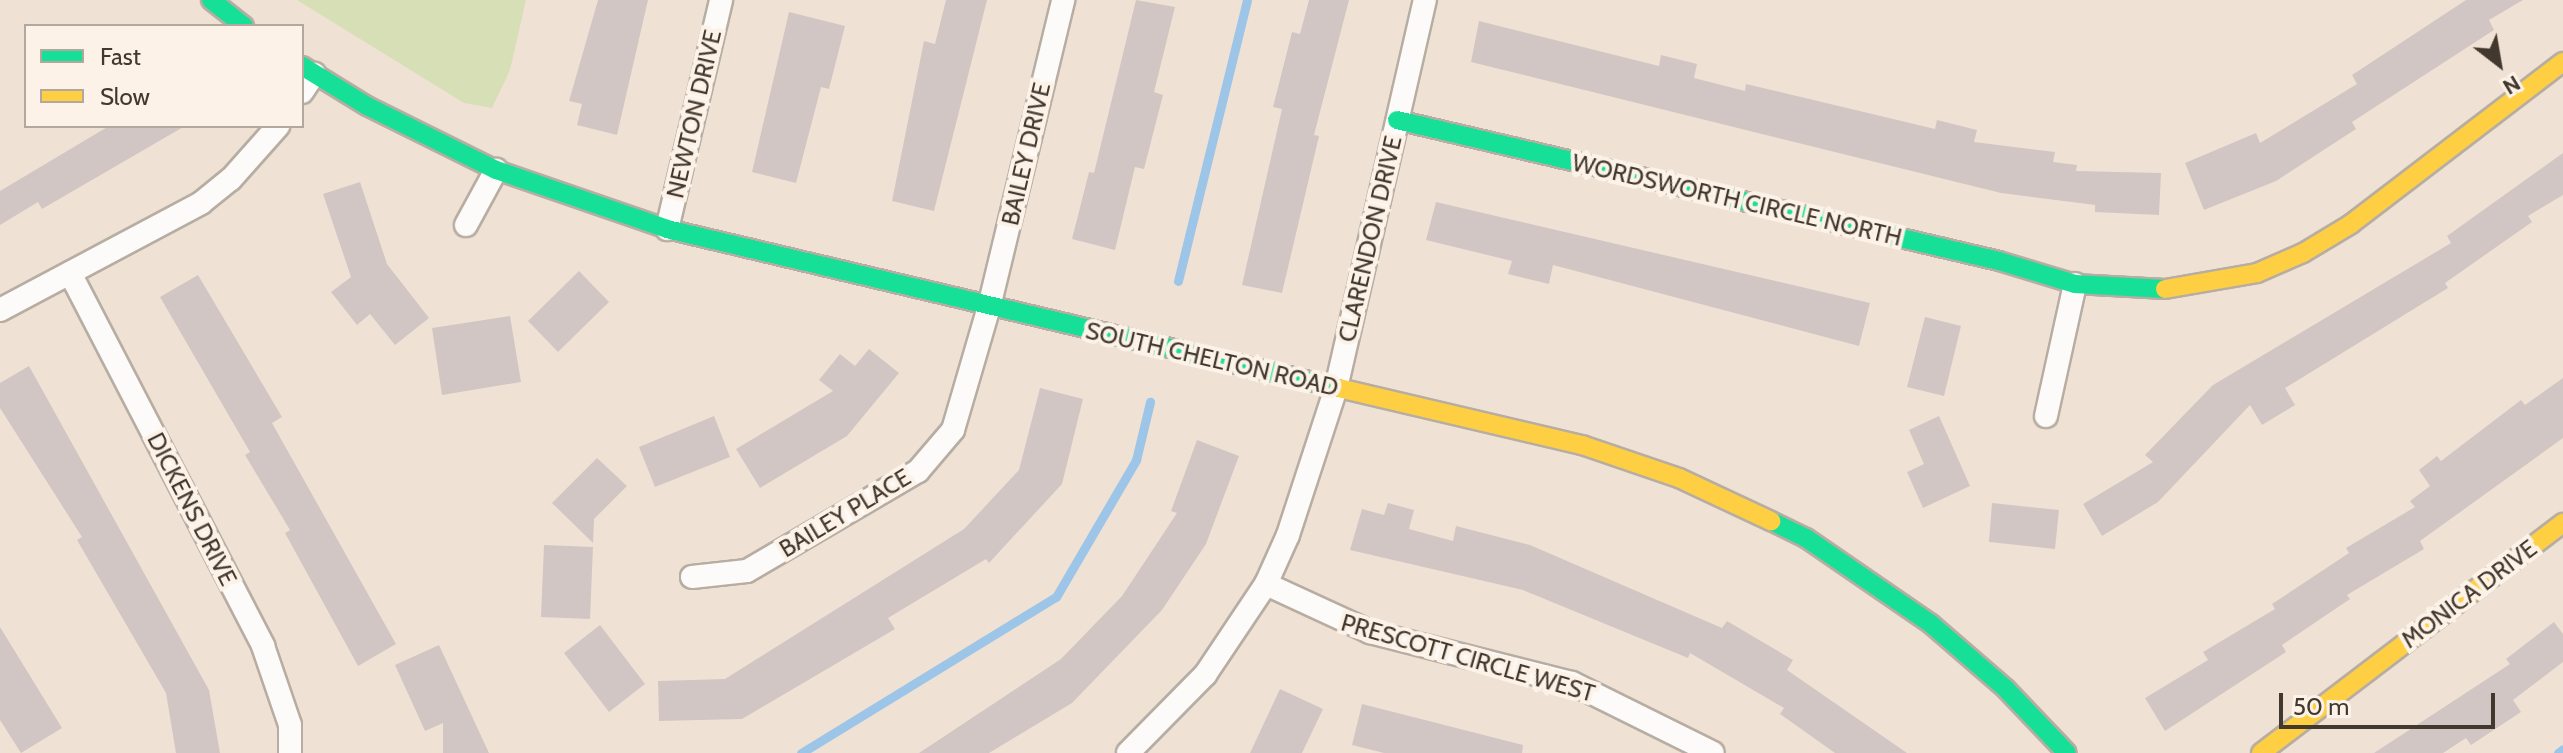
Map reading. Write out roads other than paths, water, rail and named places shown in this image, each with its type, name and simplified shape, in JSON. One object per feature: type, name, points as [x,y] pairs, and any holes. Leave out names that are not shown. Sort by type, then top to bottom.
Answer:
[{"type":"main road","points":[[211,0],[241,24]]},
{"type":"main road","name":"WORDSWORTH CIRCLE NORTH","points":[[1397,120],[1999,261],[2075,284],[2120,290],[2210,284],[2303,253],[2351,224],[2563,62]]},
{"type":"main road","name":"SOUTH CHELTON ROAD","points":[[306,77],[496,170],[667,229],[1582,445],[1741,505],[1806,538],[1931,624],[2006,689],[2067,753]]},
{"type":"main road","name":"MONICA DRIVE","points":[[2261,753],[2563,523]]},
{"type":"street","name":"NEWTON DRIVE","points":[[667,229],[721,0]]},
{"type":"street","name":"BAILEY DRIVE","points":[[989,307],[1063,0]]},
{"type":"street","name":"CLARENDON DRIVE","points":[[1141,749],[1205,675],[1266,584],[1309,480],[1336,388],[1425,0]]},
{"type":"street","points":[[0,310],[201,203],[231,179],[276,128]]},
{"type":"street","points":[[466,225],[496,170]]},
{"type":"street","name":"DICKENS DRIVE","points":[[70,273],[263,646],[290,725],[290,753]]},
{"type":"street","points":[[2046,416],[2075,284]]},
{"type":"street","name":"BAILEY PLACE","points":[[692,577],[747,571],[918,471],[953,430],[989,307]]},
{"type":"street","name":"PRESCOTT CIRCLE WEST","points":[[1266,584],[1370,632],[1572,683],[1713,753]]},
{"type":"waterway","points":[[1178,281],[1247,0]]},
{"type":"waterway","points":[[801,753],[1056,597],[1136,460],[1150,402]]},
{"type":"waterway","points":[[2558,753],[2563,749]]}]
